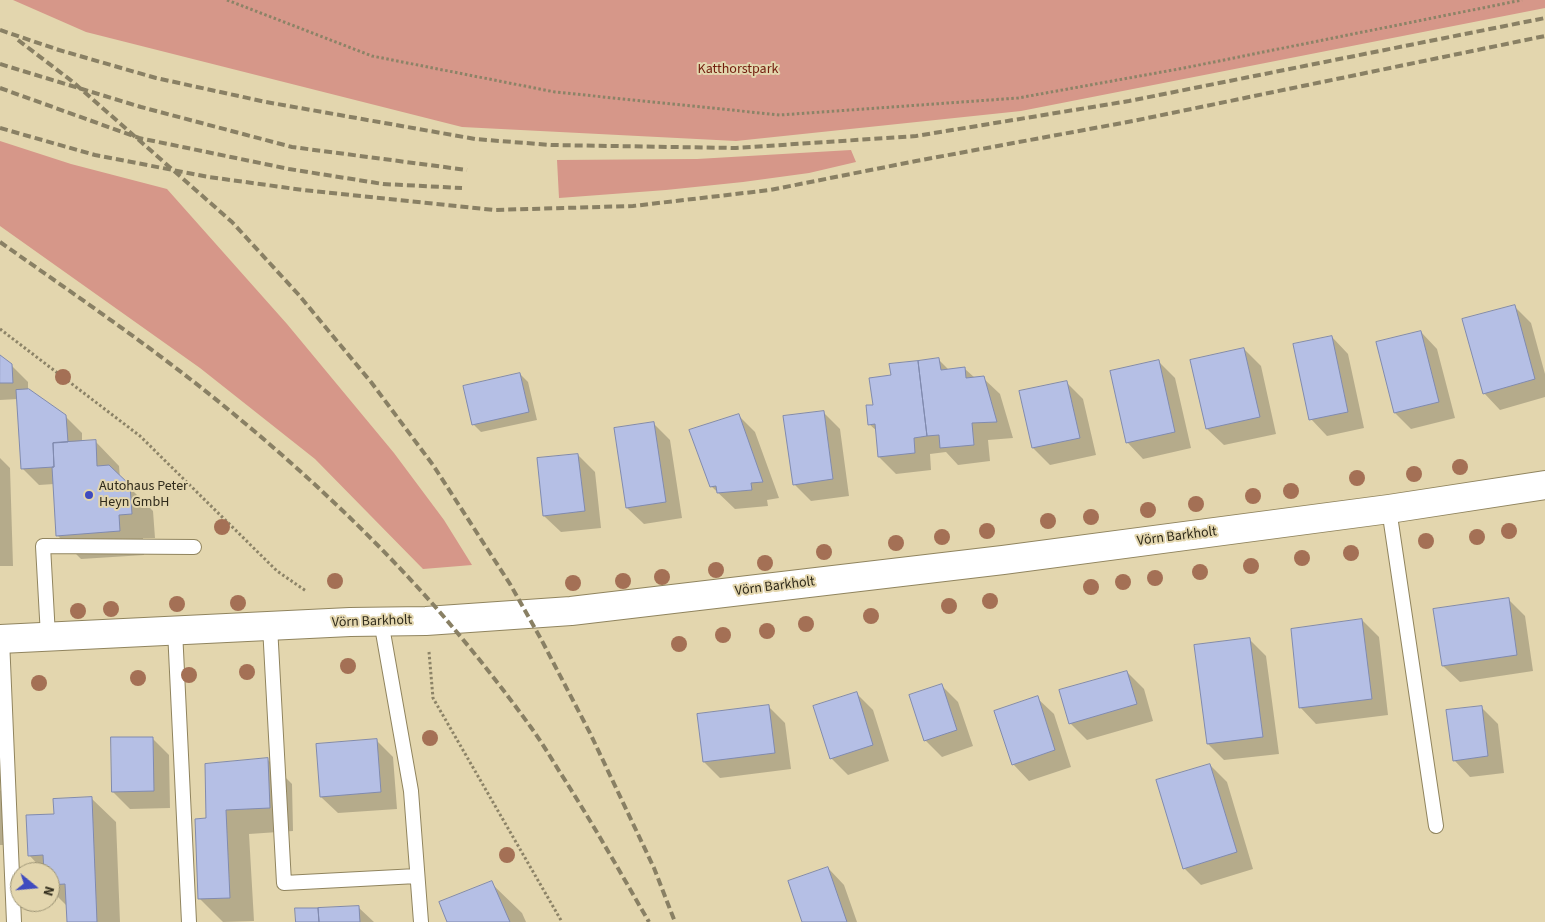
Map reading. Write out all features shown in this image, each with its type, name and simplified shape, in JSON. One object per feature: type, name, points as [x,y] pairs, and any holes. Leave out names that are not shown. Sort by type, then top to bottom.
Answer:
[{"type":"street","name":"Vörn Barkholt","points":[[1,639],[381,621],[426,621],[591,609],[1003,560],[1389,509],[1545,485]]},
{"type":"lane","points":[[1389,509],[1436,826]]},
{"type":"lane","points":[[48,636],[43,546],[194,546]]},
{"type":"lane","points":[[381,621],[411,791],[421,922]]},
{"type":"lane","points":[[270,626],[284,883],[418,876]]},
{"type":"lane","points":[[175,630],[189,922]]},
{"type":"lane","points":[[1,639],[14,922]]},
{"type":"path","points":[[227,0],[372,56],[555,92],[780,116],[1018,98],[1184,68],[1522,0]]},
{"type":"path","points":[[0,329],[140,436],[277,571],[292,582]]},
{"type":"path","points":[[426,621],[433,698],[562,922]]},
{"type":"green space","name":"Katthorstpark","points":[[13,0],[1545,0],[1545,8],[1021,111],[736,141],[462,127],[86,32]]},
{"type":"green space","points":[[0,141],[71,164],[167,189],[287,324],[394,453],[444,520],[472,565],[423,569],[315,459],[200,368],[0,226]]},
{"type":"green space","points":[[851,150],[856,162],[809,173],[666,190],[559,198],[557,160],[697,159]]},
{"type":"building","points":[[1515,305],[1535,379],[1483,394],[1462,319]]},
{"type":"building","points":[[1421,331],[1439,402],[1394,413],[1376,342]]},
{"type":"building","points":[[1332,336],[1348,412],[1309,420],[1293,344]]},
{"type":"building","points":[[1244,348],[1260,417],[1206,429],[1190,360]]},
{"type":"building","points":[[0,355],[12,364],[13,383],[0,383]]},
{"type":"building","points":[[939,358],[941,370],[965,367],[966,378],[984,376],[997,422],[972,423],[974,445],[940,448],[939,435],[927,436],[918,361]]},
{"type":"building","points":[[1159,360],[1175,432],[1126,443],[1110,371]]},
{"type":"building","points":[[918,361],[927,436],[914,438],[915,453],[878,457],[875,424],[868,425],[866,405],[873,405],[869,378],[891,375],[889,364]]},
{"type":"building","points":[[520,373],[529,412],[472,425],[463,386]]},
{"type":"building","points":[[1067,381],[1080,438],[1032,448],[1019,391]]},
{"type":"building","points":[[29,389],[66,415],[68,442],[53,443],[54,467],[21,469],[16,390]]},
{"type":"building","points":[[824,411],[833,479],[793,485],[783,416]]},
{"type":"building","points":[[739,414],[763,482],[751,483],[752,490],[717,493],[716,486],[710,487],[689,430]]},
{"type":"building","points":[[654,422],[666,502],[626,508],[614,428]]},
{"type":"building","points":[[96,440],[97,466],[109,465],[130,485],[132,514],[119,515],[120,531],[56,536],[52,467],[54,467],[53,443]]},
{"type":"building","points":[[578,454],[585,511],[543,516],[537,458]]},
{"type":"building","points":[[1509,598],[1517,655],[1442,666],[1433,609]]},
{"type":"building","points":[[1362,619],[1372,699],[1299,708],[1291,629]]},
{"type":"building","points":[[1250,638],[1263,737],[1207,744],[1194,645]]},
{"type":"building","points":[[1127,671],[1137,704],[1069,724],[1059,690]]},
{"type":"building","points":[[942,684],[957,730],[924,741],[909,695]]},
{"type":"building","points":[[857,692],[873,745],[830,759],[813,706]]},
{"type":"building","points":[[1038,696],[1055,750],[1012,765],[994,711]]},
{"type":"building","points":[[769,705],[775,753],[703,762],[697,714]]},
{"type":"building","points":[[1482,706],[1488,756],[1453,761],[1446,710]]},
{"type":"building","points":[[111,737],[153,737],[154,791],[112,792]]},
{"type":"building","points":[[377,739],[381,792],[320,797],[316,744]]},
{"type":"building","points":[[268,758],[270,808],[226,810],[230,898],[198,899],[195,819],[206,818],[205,764]]},
{"type":"building","points":[[1210,764],[1237,852],[1183,869],[1156,780]]},
{"type":"building","points":[[92,797],[97,922],[67,922],[65,884],[60,884],[60,862],[43,862],[43,855],[28,856],[26,815],[54,814],[53,799]]},
{"type":"building","points":[[828,867],[847,922],[802,922],[788,881]]},
{"type":"building","points":[[492,881],[510,922],[447,922],[439,902]]},
{"type":"building","points":[[359,906],[360,922],[319,922],[318,908]]},
{"type":"building","points":[[295,908],[318,908],[319,922],[296,922]]},
{"type":"railway","points":[[0,30],[59,50],[156,78],[266,102],[475,139],[551,145],[736,148],[916,136],[1129,101],[1545,18]]},
{"type":"railway","points":[[0,128],[95,155],[209,177],[303,190],[494,210],[633,206],[770,190],[1133,121],[1545,36]]},
{"type":"railway","points":[[18,40],[73,82],[232,222],[298,294],[371,382],[433,465],[510,584],[541,639],[590,733],[654,868],[675,922]]},
{"type":"railway","points":[[0,64],[141,107],[292,147],[467,170]]},
{"type":"railway","points":[[0,88],[139,138],[289,169],[383,184],[462,188]]},
{"type":"railway","points":[[0,242],[197,384],[308,478],[388,556],[462,638],[497,681],[534,732],[584,810],[649,922]]},
{"type":"place","name":"Autohaus Peter Heyn GmbH","points":[[89,495]]}]
